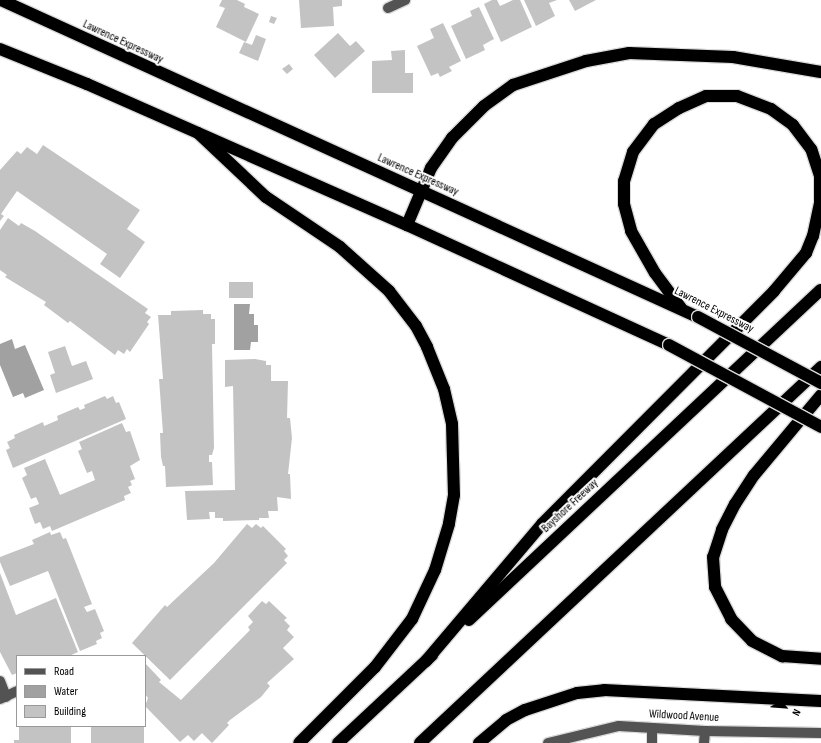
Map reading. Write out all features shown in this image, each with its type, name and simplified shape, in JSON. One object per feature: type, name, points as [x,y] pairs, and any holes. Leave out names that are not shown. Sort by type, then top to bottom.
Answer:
[{"type":"highway","name":"Lawrence Expressway","points":[[1,0],[681,308],[821,383]]},
{"type":"highway","points":[[0,49],[198,133],[407,225],[668,345],[821,427]]},
{"type":"highway","points":[[407,225],[420,191],[431,168],[452,138],[484,106],[513,85],[579,64],[629,53],[733,57],[821,72]]},
{"type":"highway","points":[[426,661],[542,524],[774,292],[806,253],[813,236],[820,202],[820,176],[811,148],[787,121],[771,109],[737,96],[706,96],[679,108],[654,124],[633,152],[624,181],[624,204],[631,231],[655,274],[681,308]]},
{"type":"highway","points":[[198,133],[266,197],[340,247],[389,291],[416,326],[427,347],[444,388],[452,424],[454,495],[449,524],[435,570],[412,619],[375,667],[299,743]]},
{"type":"highway","name":"Bayshore Freeway","points":[[338,743],[821,290]]},
{"type":"highway","points":[[420,743],[821,368]]},
{"type":"highway","points":[[821,395],[754,475],[735,504],[722,530],[713,557],[715,587],[731,619],[752,641],[782,656],[821,659]]},
{"type":"highway","points":[[479,743],[506,720],[525,710],[577,693],[604,690],[821,701]]},
{"type":"street","points":[[388,8],[405,0]]},
{"type":"street","points":[[0,681],[3,698],[16,692]]},
{"type":"street","name":"Wildwood Avenue","points":[[548,743],[619,726],[820,737]]},
{"type":"street","points":[[652,728],[652,743]]},
{"type":"street","points":[[704,731],[704,743]]},
{"type":"water","points":[[234,304],[250,304],[249,314],[254,314],[254,325],[258,325],[258,342],[251,342],[250,350],[234,350]]},
{"type":"water","points":[[12,339],[15,349],[25,345],[44,390],[25,398],[23,393],[13,397],[0,365],[0,344]]},
{"type":"building","points":[[222,0],[237,0],[245,4],[244,7],[259,14],[246,42],[216,27],[225,8],[219,6]]},
{"type":"building","points":[[299,0],[342,0],[342,6],[333,7],[334,26],[301,28]]},
{"type":"building","points":[[492,0],[497,0],[500,6],[513,0],[520,0],[532,27],[501,42],[484,4]]},
{"type":"building","points":[[524,0],[557,0],[549,3],[555,16],[536,26]]},
{"type":"building","points":[[569,0],[596,0],[575,11]]},
{"type":"building","points":[[479,7],[494,39],[483,45],[485,50],[466,59],[451,26],[472,16],[470,11]]},
{"type":"building","points":[[271,16],[277,18],[274,24],[269,22]]},
{"type":"building","points":[[443,23],[461,61],[449,67],[452,71],[440,77],[438,73],[431,76],[417,46],[434,38],[430,29]]},
{"type":"building","points":[[338,33],[350,46],[356,41],[365,51],[335,78],[314,55]]},
{"type":"building","points":[[256,35],[266,39],[258,61],[239,53],[244,42],[252,45]]},
{"type":"building","points":[[405,50],[405,73],[413,73],[413,93],[372,93],[372,61],[392,60],[391,51]]},
{"type":"building","points":[[289,64],[293,69],[287,74],[282,69]]},
{"type":"building","points":[[43,145],[140,210],[127,229],[145,242],[120,278],[100,264],[107,254],[17,191],[1,214],[4,216],[0,221],[0,170],[17,151],[21,154],[27,147],[37,154]]},
{"type":"building","points":[[8,218],[19,226],[21,223],[35,231],[148,309],[145,313],[151,317],[147,322],[149,324],[130,352],[127,349],[124,354],[118,350],[115,355],[70,321],[68,323],[44,305],[46,302],[5,277],[7,275],[0,270],[0,230]]},
{"type":"building","points":[[229,282],[253,282],[253,298],[229,298]]},
{"type":"building","points":[[203,310],[203,314],[211,314],[211,319],[215,319],[215,344],[212,344],[214,448],[212,455],[209,455],[209,462],[212,462],[213,485],[166,487],[165,466],[163,466],[161,457],[160,433],[163,433],[159,379],[163,379],[158,315],[171,315],[171,311]]},
{"type":"building","points":[[65,346],[72,366],[86,361],[93,379],[56,393],[50,375],[55,373],[48,352]]},
{"type":"building","points":[[255,359],[266,361],[266,365],[271,365],[271,381],[288,381],[287,418],[290,418],[292,438],[288,474],[290,474],[291,499],[277,497],[278,511],[268,511],[269,518],[259,518],[259,520],[223,521],[223,518],[215,518],[215,512],[209,512],[210,519],[187,520],[185,491],[235,490],[233,386],[225,387],[225,360]]},
{"type":"building","points":[[105,396],[107,399],[113,396],[116,403],[119,402],[126,419],[13,468],[6,450],[10,448],[7,442],[15,438],[14,435],[43,422],[44,426],[58,420],[57,416],[78,407],[80,410],[85,408],[84,405]]},
{"type":"building","points":[[122,423],[126,432],[130,431],[140,460],[130,466],[135,479],[130,481],[132,485],[128,487],[131,493],[124,496],[125,500],[52,531],[50,526],[43,529],[40,522],[35,524],[29,508],[39,504],[36,497],[31,499],[22,478],[27,475],[24,468],[45,459],[60,495],[95,480],[92,471],[87,473],[78,451],[82,449],[79,442]]},
{"type":"building","points":[[247,524],[252,528],[256,524],[261,528],[263,526],[286,549],[284,551],[288,556],[284,560],[287,563],[170,680],[132,643],[165,605],[167,607],[214,563]]},
{"type":"building","points":[[50,532],[51,535],[60,532],[63,539],[66,538],[92,604],[84,607],[87,612],[95,609],[104,631],[100,633],[102,638],[96,641],[97,644],[80,651],[48,571],[10,586],[0,562],[0,557],[34,544],[32,540]]},
{"type":"building","points":[[0,573],[16,615],[56,598],[78,652],[71,655],[16,655],[16,673],[12,675],[0,652]]},
{"type":"building","points":[[262,601],[266,604],[269,601],[287,618],[284,620],[290,626],[287,630],[294,637],[283,648],[294,659],[267,683],[270,686],[261,697],[227,723],[229,725],[212,743],[202,733],[194,741],[188,735],[180,742],[146,707],[148,698],[146,695],[146,664],[161,680],[159,682],[181,700],[250,630],[248,627],[253,622],[248,616]]},
{"type":"building","points":[[19,727],[71,727],[71,743],[14,743],[14,740],[19,740]]},
{"type":"building","points":[[91,727],[144,727],[144,743],[91,743]]}]
